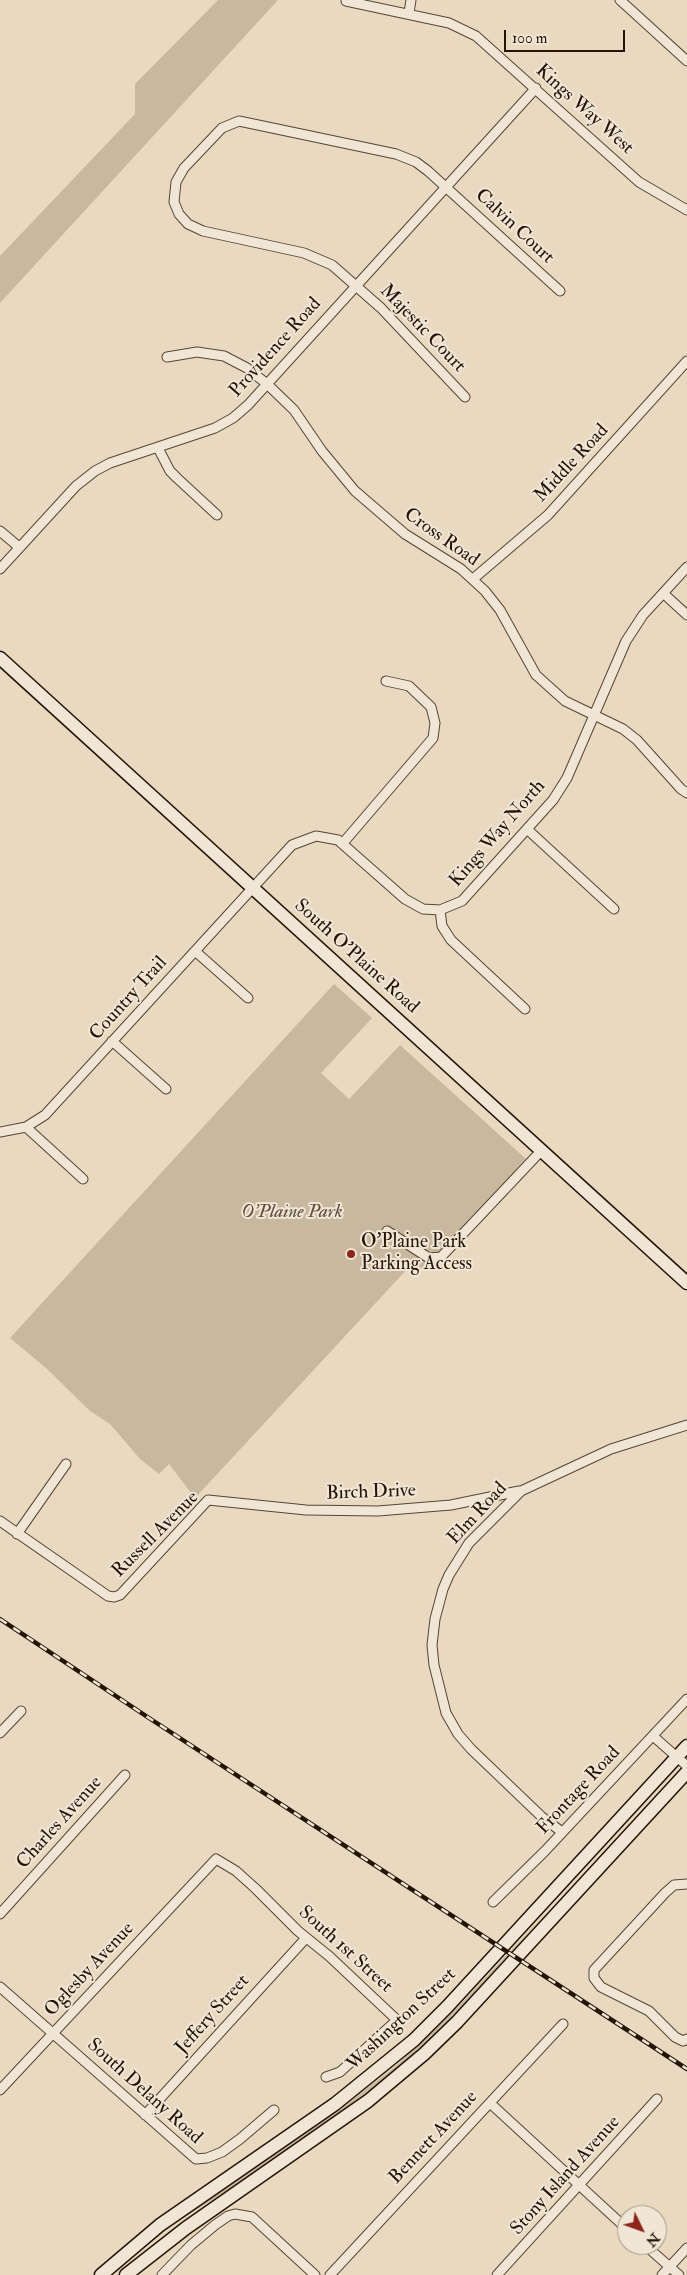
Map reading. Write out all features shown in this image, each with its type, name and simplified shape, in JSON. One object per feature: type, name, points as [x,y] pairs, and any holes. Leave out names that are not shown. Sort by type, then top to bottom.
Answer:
[{"type":"main road","name":"South O'Plaine Road","points":[[0,658],[687,1283]]},
{"type":"main road","name":"Washington Street","points":[[101,2275],[160,2225],[334,2104],[414,2040],[447,2007],[687,1746]]},
{"type":"main road","name":"Washington Street","points":[[126,2275],[186,2228],[368,2101],[418,2059],[457,2022],[687,1772]]},
{"type":"street","points":[[408,13],[411,0]]},
{"type":"street","points":[[620,0],[687,61]]},
{"type":"street","name":"Kings Way West","points":[[346,1],[449,23],[476,36],[639,182],[687,210]]},
{"type":"street","name":"Providence Road","points":[[0,569],[76,486],[95,471],[110,464],[215,428],[233,418],[267,384],[536,88]]},
{"type":"street","name":"Calvin Court","points":[[194,158],[222,128],[233,123],[246,122],[396,154],[416,162],[446,186],[560,291]]},
{"type":"street","name":"Majestic Court","points":[[194,158],[178,176],[174,191],[176,208],[188,224],[203,231],[304,253],[332,265],[356,285],[394,322],[465,397]]},
{"type":"street","name":"Cross Road","points":[[167,357],[197,352],[224,356],[247,368],[267,384],[294,410],[340,475],[378,513],[405,534],[461,569],[485,591],[500,610],[536,675],[565,701],[623,729],[637,740],[681,789],[687,793]]},
{"type":"street","name":"Middle Road","points":[[473,579],[548,515],[687,361]]},
{"type":"street","points":[[158,448],[170,471],[217,515]]},
{"type":"street","points":[[0,531],[19,548]]},
{"type":"street","name":"Kings Way North","points":[[440,910],[450,907],[467,897],[554,800],[567,778],[626,641],[643,615],[687,567]]},
{"type":"street","points":[[663,593],[687,615]]},
{"type":"street","points":[[343,843],[433,738],[435,723],[431,707],[409,686],[386,681]]},
{"type":"street","points":[[528,830],[614,909]]},
{"type":"street","points":[[252,888],[292,845],[316,836],[343,843],[405,899],[423,908],[440,910],[442,926],[451,940],[524,1009]]},
{"type":"street","name":"Country Trail","points":[[26,1127],[45,1115],[252,888]]},
{"type":"street","points":[[194,951],[248,998]]},
{"type":"street","points":[[112,1041],[166,1089]]},
{"type":"street","points":[[0,1132],[26,1127],[83,1178]]},
{"type":"street","points":[[387,1231],[430,1258],[440,1257],[541,1150]]},
{"type":"street","name":"Elm Road","points":[[562,1832],[487,1766],[458,1734],[442,1701],[434,1665],[432,1645],[435,1620],[449,1575],[469,1543],[521,1491],[611,1449],[687,1424]]},
{"type":"street","points":[[0,1521],[17,1534],[66,1464]]},
{"type":"street","name":"Birch Drive","points":[[221,1501],[306,1510],[386,1511],[451,1505],[521,1491]]},
{"type":"street","name":"Russell Avenue","points":[[17,1534],[108,1596],[120,1595],[208,1500],[221,1501]]},
{"type":"street","name":"Frontage Road","points":[[493,1902],[687,1700]]},
{"type":"street","points":[[0,1733],[21,1711]]},
{"type":"street","points":[[654,1736],[687,1766]]},
{"type":"street","name":"Charles Avenue","points":[[0,1914],[125,1776]]},
{"type":"street","name":"South 1st Street","points":[[202,1872],[216,1859],[226,1864],[256,1888],[306,1938],[329,1956],[397,2020],[340,2072],[326,2077]]},
{"type":"street","name":"Oglesby Avenue","points":[[0,2090],[54,2034],[202,1872]]},
{"type":"street","points":[[687,1884],[674,1885],[665,1892],[594,1970],[594,1978],[601,1987],[649,2011],[675,2037],[683,2041],[687,2039]]},
{"type":"street","name":"Jeffery Street","points":[[144,2115],[306,1938]]},
{"type":"street","name":"South Delany Road","points":[[0,1987],[196,2159],[207,2158],[222,2152],[274,2110]]},
{"type":"street","name":"Bennett Avenue","points":[[330,2275],[563,2024]]},
{"type":"street","name":"Stony Island Avenue","points":[[497,2275],[580,2186],[657,2099]]},
{"type":"street","points":[[490,2103],[617,2220]]},
{"type":"street","points":[[162,2275],[197,2240],[228,2216],[245,2214],[252,2217],[315,2275]]},
{"type":"street","points":[[662,2275],[687,2248]]},
{"type":"street","points":[[656,2255],[678,2275]]},
{"type":"green space","points":[[218,0],[278,0],[0,303],[0,256],[135,114],[135,84]]},
{"type":"green space","name":"O'Plaine Park","points":[[334,984],[372,1018],[321,1073],[349,1099],[400,1045],[526,1159],[424,1270],[410,1266],[195,1498],[169,1464],[159,1474],[140,1459],[110,1424],[90,1411],[46,1368],[10,1338]]},
{"type":"green space","points":[[545,1914],[465,2003],[401,2065],[329,2121],[232,2188],[181,2219],[342,2108],[397,2065],[457,2008]]},
{"type":"railway","points":[[0,1619],[687,2069]]},
{"type":"place","name":"O'Plaine Park Parking Access","points":[[351,1254]]}]
